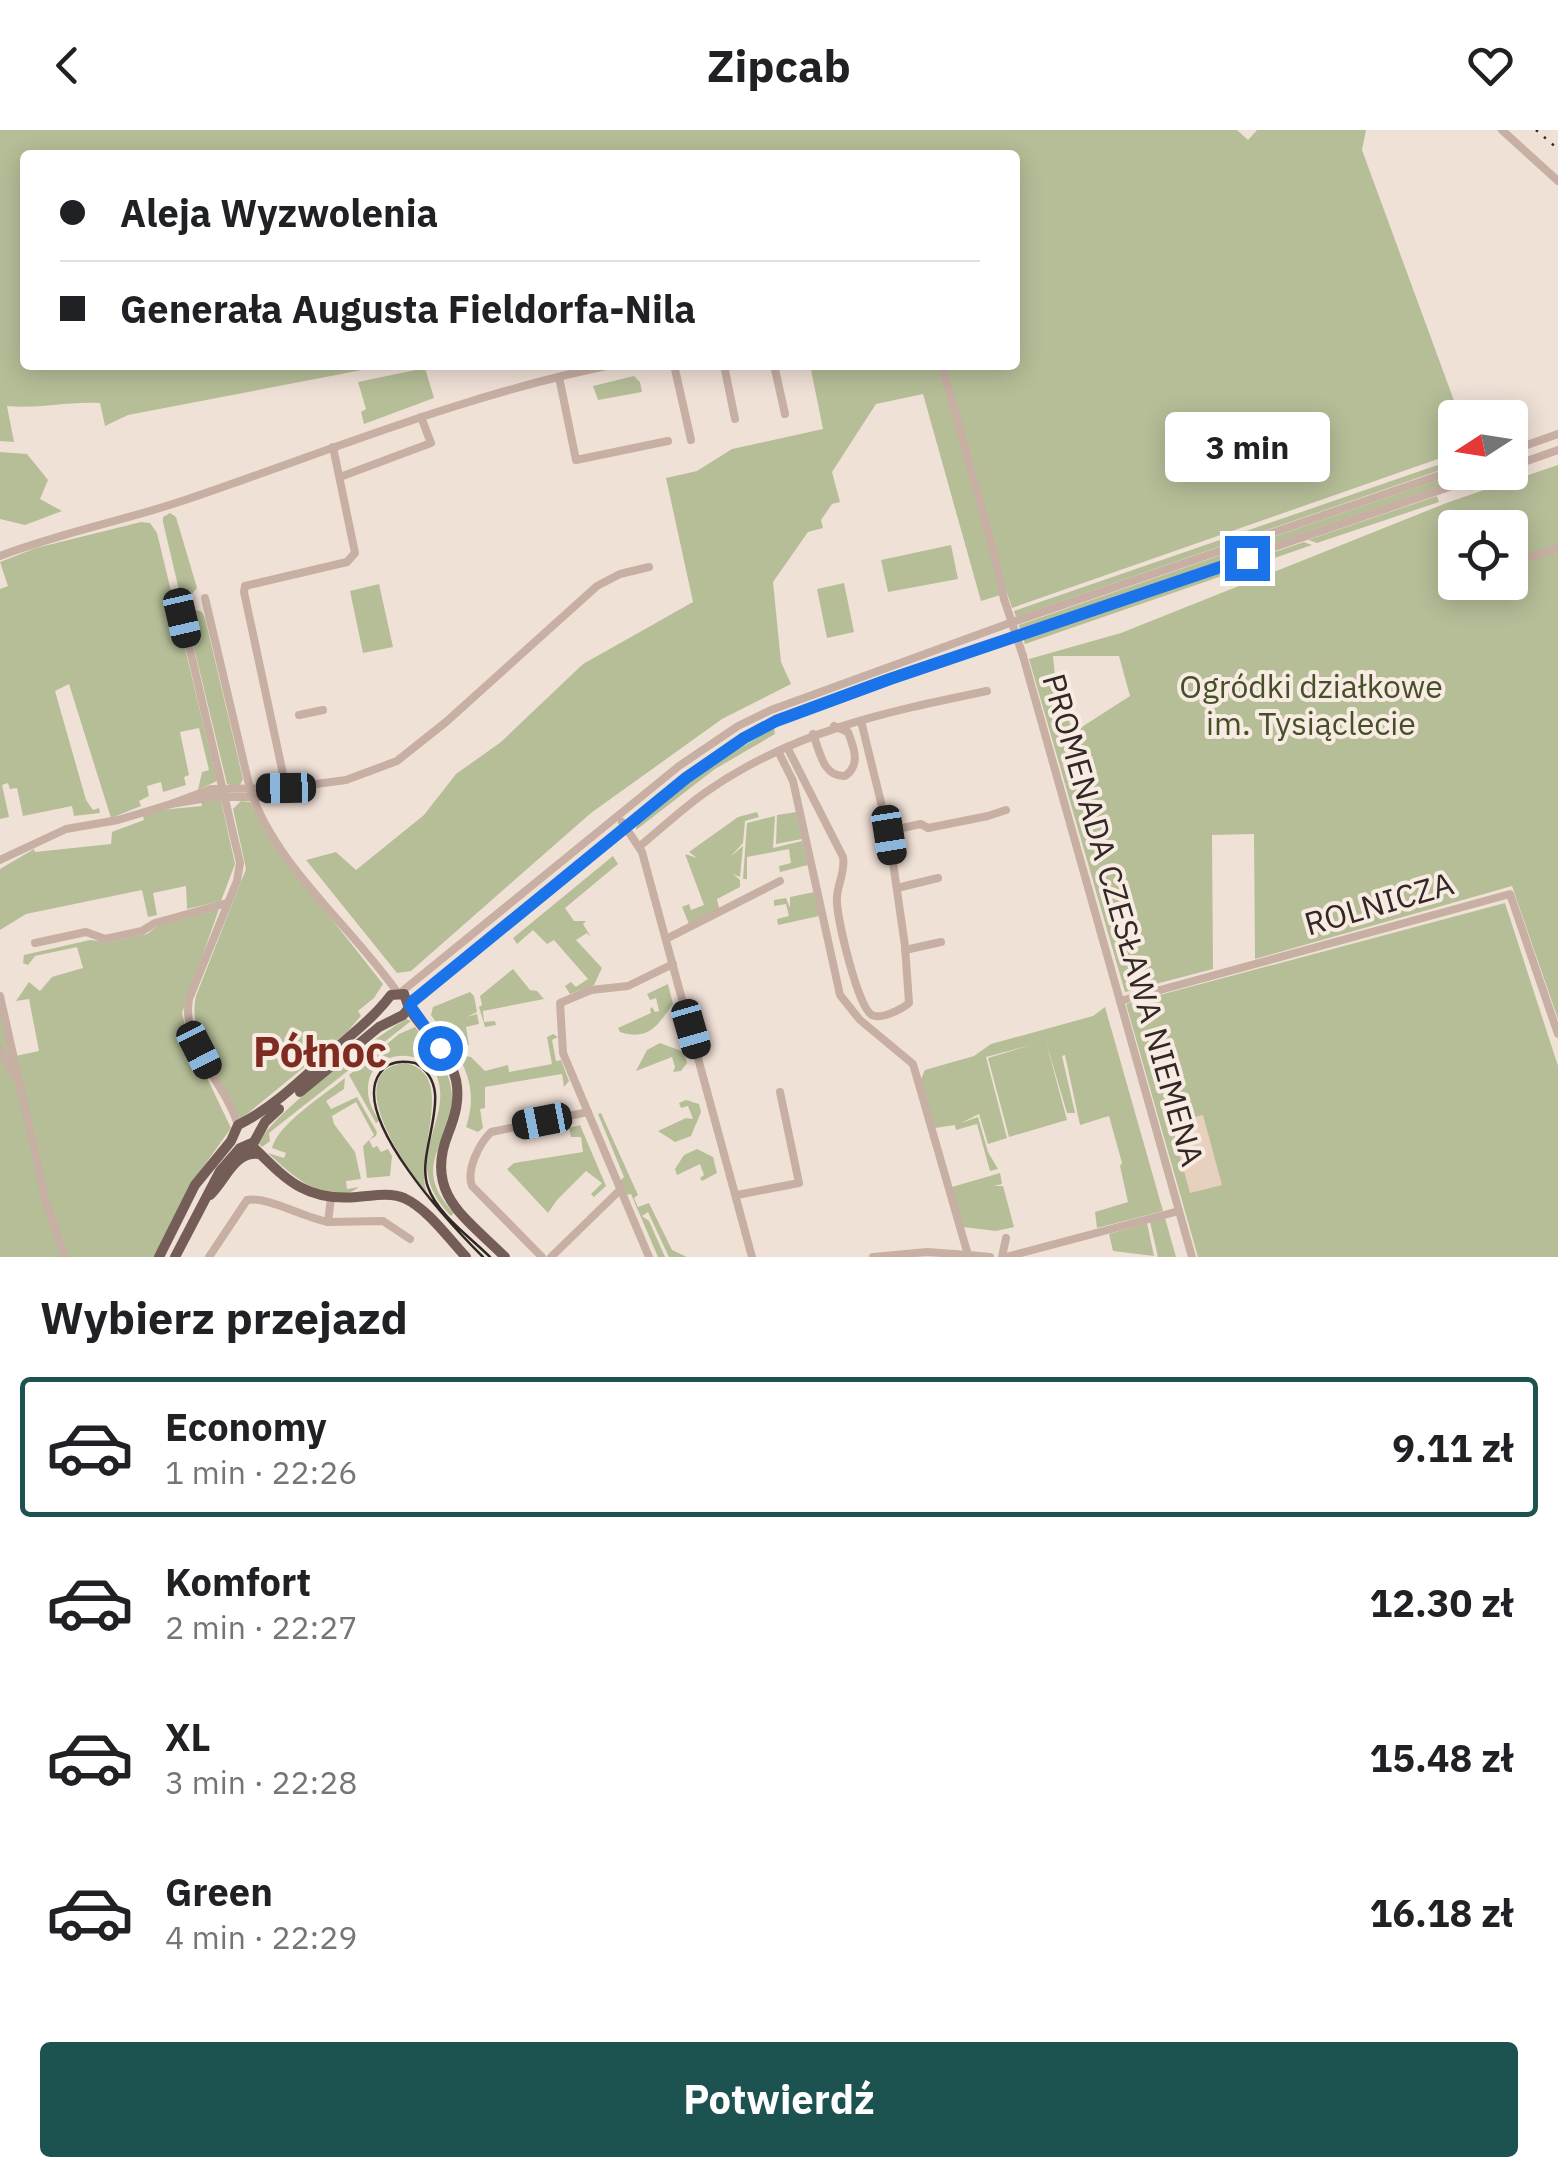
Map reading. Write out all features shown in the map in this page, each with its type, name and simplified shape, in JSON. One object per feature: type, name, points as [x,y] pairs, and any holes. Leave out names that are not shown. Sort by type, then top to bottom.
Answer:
[{"type":"main road","points":[[159,1257],[196,1185],[236,1130],[303,1080],[398,992],[407,997],[448,1060],[456,1080],[456,1112],[440,1159],[441,1183],[457,1209],[505,1257]]},
{"type":"main road","points":[[175,1257],[220,1171],[274,1113],[380,1026],[403,1015],[410,1007]]},
{"type":"main road","points":[[236,1130],[290,1183],[307,1192],[331,1198],[390,1194],[404,1198],[418,1206],[466,1257]]},
{"type":"main road","points":[[206,1199],[239,1158],[248,1153],[260,1154]]},
{"type":"street","points":[[1502,130],[1558,181]]},
{"type":"street","points":[[0,556],[182,501],[421,416],[589,370]]},
{"type":"street","points":[[675,370],[690,440]]},
{"type":"street","points":[[725,370],[736,420]]},
{"type":"street","points":[[775,370],[784,414]]},
{"type":"street","name":"PROMENADA CZESŁAWA NIEMENA","points":[[943,370],[996,557],[1004,599],[1192,1257]]},
{"type":"street","points":[[559,377],[576,460],[668,441]]},
{"type":"street","points":[[340,477],[431,443],[421,416]]},
{"type":"street","points":[[1528,445],[1558,434]]},
{"type":"street","points":[[286,788],[244,592],[245,586],[347,562],[355,553],[333,447]]},
{"type":"street","points":[[1528,460],[1558,450]]},
{"type":"street","points":[[204,598],[252,794],[281,848],[398,992],[617,816],[738,726],[804,696],[1438,476]]},
{"type":"street","points":[[410,1007],[626,826],[744,738],[808,709],[1441,490]]},
{"type":"street","points":[[1528,558],[1558,548]]},
{"type":"street","points":[[0,860],[61,830],[118,820],[204,790],[252,794],[346,780],[397,760],[446,722],[597,586],[620,574],[649,567]]},
{"type":"street","points":[[179,603],[240,862],[190,999],[188,1018],[194,1041],[236,1130]]},
{"type":"street","points":[[640,846],[706,792],[816,733],[908,707],[987,691]]},
{"type":"street","points":[[808,709],[826,769],[832,775],[845,776],[854,769],[856,760],[848,732],[834,726]]},
{"type":"street","points":[[299,715],[323,710]]},
{"type":"street","points":[[783,749],[843,857],[836,900],[860,1002],[878,1016],[909,1004],[888,830],[861,721]]},
{"type":"street","points":[[783,749],[840,995],[860,1020],[916,1071],[968,1254]]},
{"type":"street","points":[[888,830],[921,824],[928,828],[1006,810]]},
{"type":"street","points":[[617,816],[640,846],[752,1257]]},
{"type":"street","points":[[897,888],[938,878]]},
{"type":"street","points":[[666,940],[780,881]]},
{"type":"street","name":"ROLNICZA","points":[[1120,1001],[1510,894],[1558,1034]]},
{"type":"street","points":[[35,943],[86,932],[105,939],[227,904]]},
{"type":"street","points":[[200,913],[218,926]]},
{"type":"street","points":[[905,950],[941,942]]},
{"type":"street","points":[[649,1257],[564,1052],[560,1002],[591,990],[628,986],[673,964]]},
{"type":"street","points":[[0,996],[46,1202],[65,1257]]},
{"type":"street","points":[[0,1049],[20,1086]]},
{"type":"street","points":[[737,1195],[799,1183],[780,1092]]},
{"type":"street","points":[[542,1257],[472,1186],[470,1174],[480,1147],[492,1132],[588,1112]]},
{"type":"street","points":[[550,1257],[621,1189]]},
{"type":"street","points":[[209,1257],[243,1203],[252,1198],[328,1222],[382,1221],[410,1239]]},
{"type":"street","points":[[328,1222],[331,1198]]},
{"type":"street","points":[[1006,1238],[1004,1257],[1179,1211]]},
{"type":"street","points":[[874,1257],[927,1252],[990,1257]]},
{"type":"green space","points":[[0,130],[1237,130],[1248,140],[1257,130],[1366,130],[1362,150],[1454,400],[1438,400],[1438,459],[1012,608],[1007,593],[981,601],[923,394],[876,404],[832,472],[840,502],[832,504],[821,520],[823,528],[808,532],[773,582],[781,662],[791,684],[722,719],[591,813],[411,971],[397,973],[306,860],[336,852],[356,870],[424,815],[456,774],[501,742],[583,664],[693,602],[666,478],[697,471],[732,449],[823,429],[811,370],[1020,370],[1020,150],[20,150],[20,370],[362,370],[128,415],[105,426],[100,403],[7,406],[14,442],[0,441]]},
{"type":"green space","points":[[426,370],[434,398],[364,424],[361,412],[366,409],[358,382]]},
{"type":"green space","points":[[634,376],[642,392],[598,400],[593,386]]},
{"type":"green space","points":[[0,452],[27,454],[48,480],[40,499],[62,511],[25,525],[0,519]]},
{"type":"green space","points":[[1438,465],[1438,471],[1016,617],[1014,611]]},
{"type":"green space","name":"Ogródki działkowe im. Tysiąclecie","points":[[1558,465],[1558,1019],[1512,886],[1255,959],[1254,834],[1212,835],[1213,969],[1125,992],[1029,659],[1121,633],[1449,502],[1484,490],[1528,490],[1528,475]],"holes":[[[1053,656],[1119,656],[1130,696],[1074,732],[1057,695]]]},
{"type":"green space","points":[[1438,480],[1438,487],[1020,630],[1019,625]]},
{"type":"green space","points":[[1437,496],[1439,502],[1317,543],[1308,540]]},
{"type":"green space","points":[[170,513],[176,517],[197,588],[190,596],[179,590],[163,522],[163,517]]},
{"type":"green space","points":[[150,523],[157,533],[217,781],[198,790],[202,772],[209,770],[199,728],[180,732],[189,775],[184,777],[186,785],[163,792],[161,782],[147,786],[149,796],[139,801],[141,806],[111,818],[69,684],[55,691],[86,800],[100,813],[74,816],[72,806],[23,816],[17,788],[10,789],[8,783],[2,785],[9,817],[0,819],[0,589],[8,586],[0,562],[36,548]]},
{"type":"green space","points":[[1304,542],[1312,545],[1025,644],[1023,638]]},
{"type":"green space","points":[[951,545],[958,579],[888,592],[881,560]]},
{"type":"green space","points":[[844,583],[854,632],[827,638],[817,589]]},
{"type":"green space","points":[[379,584],[393,647],[363,653],[350,591]]},
{"type":"green space","points":[[195,610],[205,618],[243,779],[239,787],[227,784],[187,619],[189,612]]},
{"type":"green space","points":[[774,728],[775,734],[715,769],[636,830],[637,822],[705,769]]},
{"type":"green space","points":[[219,791],[235,864],[221,901],[187,909],[186,886],[153,893],[157,915],[148,917],[142,890],[26,914],[0,930],[0,869],[34,849],[35,852],[111,844],[112,832],[144,820],[143,816],[160,810],[202,806],[200,795]]},
{"type":"green space","points":[[241,801],[250,802],[274,846],[383,984],[358,1011],[361,1016],[347,1032],[241,1119],[207,1060],[194,1010],[246,869],[233,809]]},
{"type":"green space","points":[[757,812],[759,817],[745,821],[743,843],[730,857],[743,846],[740,877],[733,874],[740,880],[740,887],[717,899],[719,908],[689,924],[682,907],[689,904],[691,910],[704,905],[685,854],[697,858],[689,852],[738,817]]},
{"type":"green space","points":[[796,812],[802,839],[776,844],[777,815]]},
{"type":"green space","points":[[775,816],[773,848],[802,841],[808,865],[780,872],[779,866],[791,863],[789,849],[747,857],[747,879],[743,879],[747,823]]},
{"type":"green space","points":[[613,856],[618,864],[565,908],[574,921],[586,921],[583,924],[591,937],[587,933],[576,940],[602,968],[594,985],[570,994],[565,986],[571,982],[576,987],[588,979],[554,940],[547,944],[533,930],[517,944],[513,938]]},
{"type":"green space","points":[[814,892],[819,916],[778,925],[777,919],[789,916],[786,904],[774,906],[774,900],[786,898],[790,908],[790,897]]},
{"type":"green space","points":[[1505,903],[1558,1066],[1558,1257],[1198,1257],[1126,1004]]},
{"type":"green space","points":[[219,909],[182,1013],[188,1038],[231,1128],[189,1187],[154,1257],[0,1257],[0,1009],[11,1057],[39,1051],[29,999],[16,1001],[29,982],[40,991],[52,977],[83,968],[77,947],[35,956],[28,965],[23,963],[24,955],[90,940],[110,942],[147,934],[159,925]]},
{"type":"green space","points":[[513,969],[530,990],[544,999],[483,1011],[484,1022],[495,1021],[496,1025],[485,1027],[479,1007],[480,996]]},
{"type":"green space","points":[[668,984],[673,1004],[657,1025],[638,1035],[620,1032],[618,1028],[651,1013],[652,1007],[659,1011],[656,998],[650,1000],[647,994]]},
{"type":"green space","points":[[470,992],[477,1012],[467,1017],[477,1014],[479,1024],[466,1027],[469,1045],[461,1047],[465,1056],[485,1071],[508,1065],[509,1072],[552,1064],[547,1037],[553,1034],[558,1037],[552,1040],[556,1061],[561,1060],[569,1081],[564,1087],[562,1074],[485,1087],[485,1108],[480,1109],[483,1128],[478,1132],[466,1127],[471,1095],[464,1067],[431,1015],[433,1007]]},
{"type":"green space","points":[[1105,1007],[1163,1211],[1097,1228],[1095,1212],[1128,1202],[1122,1163],[1109,1116],[1080,1125],[1065,1055],[1062,1056],[1075,1113],[1067,1113],[1046,1042],[1067,1120],[1009,1137],[988,1058],[1031,1045],[986,1057],[1007,1138],[988,1144],[979,1114],[961,1123],[978,1117],[988,1152],[998,1169],[990,1171],[977,1124],[956,1130],[955,1125],[935,1128],[921,1079],[925,1070],[974,1056],[991,1044],[1093,1016]]},
{"type":"green space","points":[[406,1019],[411,1021],[269,1133],[270,1141],[262,1147],[259,1144],[301,1097]]},
{"type":"green space","points":[[415,1027],[439,1058],[451,1085],[451,1111],[436,1153],[434,1180],[454,1213],[451,1216],[435,1194],[428,1174],[428,1155],[440,1103],[432,1067],[401,1056],[374,1069],[368,1091],[379,1121],[376,1123],[349,1075],[399,1034]]},
{"type":"green space","points":[[660,1043],[684,1052],[687,1063],[681,1071],[673,1072],[672,1057],[636,1071],[647,1050]]},
{"type":"green space","points":[[405,1063],[421,1070],[429,1082],[432,1098],[425,1157],[427,1192],[393,1142],[377,1101],[378,1083],[386,1070]]},
{"type":"green space","points":[[345,1078],[344,1089],[326,1101],[331,1109],[357,1097],[377,1132],[376,1136],[369,1140],[374,1135],[356,1102],[332,1116],[355,1152],[361,1179],[346,1181],[347,1189],[359,1187],[348,1193],[323,1192],[287,1170],[268,1153],[284,1158],[286,1153],[272,1148],[283,1129]]},
{"type":"green space","points":[[686,1100],[699,1104],[701,1112],[691,1136],[675,1142],[658,1131],[686,1118],[693,1119],[688,1106],[681,1108],[679,1103]]},
{"type":"green space","points":[[601,1113],[638,1195],[634,1198],[638,1207],[649,1203],[672,1250],[687,1257],[669,1257],[648,1212],[642,1216],[649,1221],[665,1257],[658,1257],[631,1194],[626,1195],[620,1181],[624,1177],[598,1114]]},
{"type":"green space","points":[[580,1125],[606,1186],[594,1197],[591,1194],[602,1183],[586,1171],[548,1213],[507,1169],[514,1163],[583,1152],[581,1137],[571,1137],[569,1128]]},
{"type":"green space","points":[[369,1140],[373,1148],[377,1146],[381,1152],[388,1149],[392,1156],[390,1176],[367,1178],[363,1146]]},
{"type":"green space","points":[[697,1149],[713,1157],[717,1173],[702,1181],[700,1164],[677,1175],[675,1169],[684,1155]]},
{"type":"green space","points":[[1000,1173],[1002,1184],[994,1186],[1003,1186],[1014,1227],[996,1231],[963,1227],[952,1187]]},
{"type":"green space","points":[[1165,1218],[1176,1257],[1158,1257],[1150,1222]]},
{"type":"green space","points":[[1147,1223],[1154,1256],[1113,1251],[1109,1234]]},
{"type":"shaded area","points":[[1203,1115],[1222,1185],[1190,1193],[1171,1123]]},
{"type":"tram line","points":[[483,1257],[429,1198],[391,1143],[374,1092],[380,1073],[391,1064],[415,1063],[428,1074],[435,1103],[426,1155],[428,1187],[446,1216],[490,1257]]},
{"type":"railway","points":[[1536,130],[1558,149]]},
{"type":"district","name":"Północ","points":[[320,1052]]},
{"type":"route","points":[[440,1048],[413,1014],[413,1001],[686,778],[744,738],[776,721],[890,679],[1247,558]]}]
